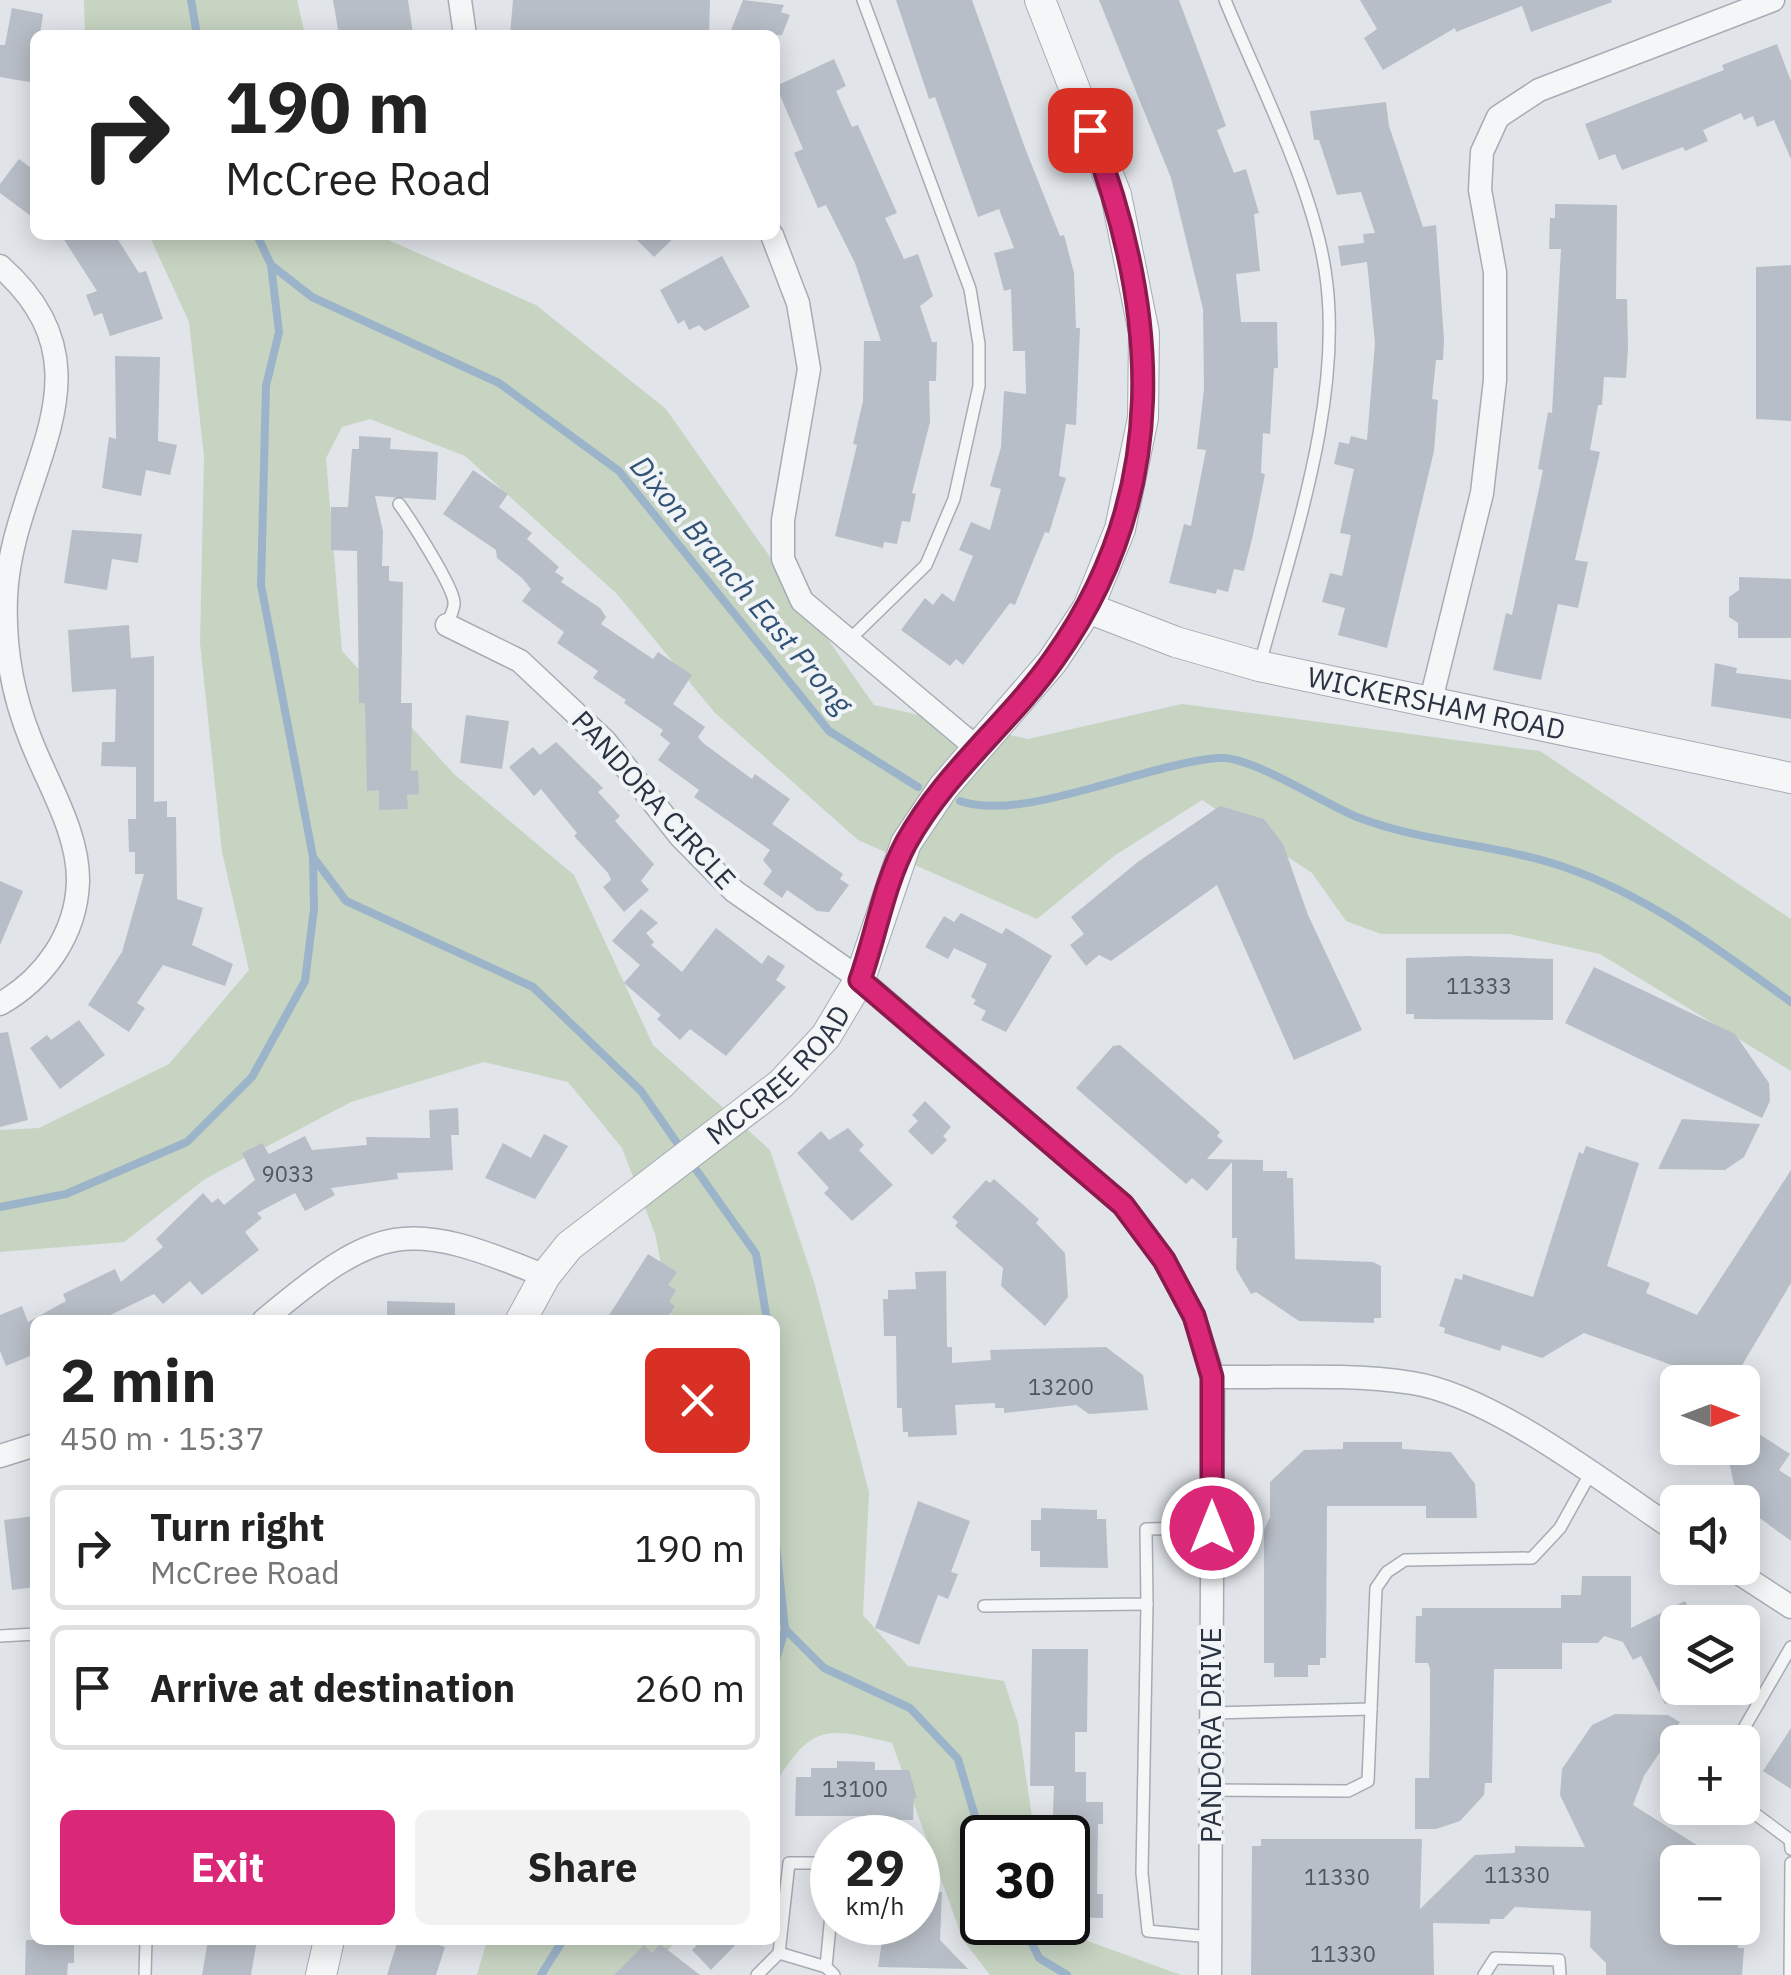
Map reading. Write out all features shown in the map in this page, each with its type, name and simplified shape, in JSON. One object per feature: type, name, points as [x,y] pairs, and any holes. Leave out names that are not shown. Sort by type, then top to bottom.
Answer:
[{"type":"street","points":[[460,0],[464,30]]},
{"type":"street","name":"MCCREE ROAD","points":[[524,1315],[545,1276],[569,1246],[781,1084],[826,1036],[860,980],[906,843],[943,788],[1052,662],[1088,608],[1120,528],[1134,478],[1143,418],[1144,333],[1116,195],[1040,0]]},
{"type":"street","points":[[1430,704],[1482,492],[1495,380],[1495,272],[1480,190],[1482,152],[1498,117],[1539,90],[1772,0]]},
{"type":"street","points":[[774,240],[798,303],[809,369],[783,520],[783,559],[802,602],[978,749]]},
{"type":"street","points":[[0,266],[32,298],[51,334],[60,371],[51,425],[16,525],[6,596],[9,671],[28,735],[71,839],[78,881],[60,948],[36,979],[0,1004]]},
{"type":"street","name":"WICKERSHAM ROAD","points":[[1088,608],[1176,642],[1259,666],[1791,778]]},
{"type":"street","name":"PANDORA CIRCLE","points":[[446,625],[520,661],[605,741],[680,836],[734,892],[860,980]]},
{"type":"street","name":"PANDORA DRIVE","points":[[860,980],[1123,1205],[1194,1316],[1212,1377],[1210,1975]]},
{"type":"street","points":[[270,1315],[338,1260],[374,1245],[415,1235],[466,1243],[545,1276]]},
{"type":"street","points":[[1212,1377],[1414,1383],[1498,1416],[1660,1520]]},
{"type":"street","points":[[0,1456],[30,1446]]},
{"type":"street","points":[[1756,1585],[1791,1608]]},
{"type":"street","points":[[321,1975],[327,1945]]},
{"type":"lane","points":[[847,642],[926,566],[954,500],[979,386],[979,344],[970,289],[863,0]]},
{"type":"lane","points":[[1224,0],[1314,228],[1325,270],[1328,313],[1325,391],[1300,514],[1259,666]]},
{"type":"lane","points":[[399,504],[418,528],[451,591],[455,604],[446,625]]},
{"type":"lane","points":[[1211,1790],[1348,1791],[1368,1780],[1376,1588],[1387,1572],[1405,1560],[1532,1558],[1560,1528],[1590,1474]]},
{"type":"lane","points":[[1210,1937],[1148,1931],[1142,1873],[1146,1528],[1212,1528]]},
{"type":"lane","points":[[984,1606],[1147,1604]]},
{"type":"lane","points":[[0,1636],[30,1634]]},
{"type":"lane","points":[[1745,1725],[1791,1647]]},
{"type":"lane","points":[[1211,1714],[1371,1709]]},
{"type":"lane","points":[[1760,1818],[1790,1840],[1791,1848]]},
{"type":"lane","points":[[1790,1975],[1791,1862]]},
{"type":"lane","points":[[780,1945],[789,1863],[810,1863]]},
{"type":"lane","points":[[145,1975],[146,1945]]},
{"type":"lane","points":[[757,1975],[779,1954],[780,1945]]},
{"type":"lane","points":[[779,1954],[830,1971],[831,1945]]},
{"type":"lane","points":[[1484,1975],[1495,1958],[1550,1957],[1560,1960],[1560,1975]]},
{"type":"green space","points":[[84,0],[297,0],[304,30],[85,30]]},
{"type":"green space","points":[[151,240],[388,240],[536,305],[666,409],[874,705],[1028,739],[1182,704],[1540,751],[1791,919],[1791,1071],[1600,954],[1509,934],[1381,934],[1346,921],[1312,873],[1202,800],[1114,856],[1037,919],[858,840],[715,713],[617,594],[465,456],[370,419],[342,427],[326,458],[342,651],[454,774],[574,875],[653,1045],[770,1150],[814,1282],[869,1492],[863,1615],[908,1666],[1004,1681],[1018,1723],[1032,1815],[960,1815],[960,1932],[940,1876],[940,1815],[918,1815],[892,1743],[851,1734],[823,1735],[800,1750],[780,1776],[780,1315],[671,1315],[655,1234],[622,1148],[568,1082],[484,1062],[351,1102],[205,1179],[124,1242],[0,1252],[0,1130],[39,1128],[169,1064],[249,970],[222,852],[200,643],[204,456],[189,322]]},
{"type":"green space","points":[[1090,1942],[1181,1975],[990,1975],[967,1945],[1090,1945]]},
{"type":"green space","points":[[486,1945],[672,1945],[650,1975],[477,1975]]},
{"type":"building","points":[[333,0],[408,0],[413,30],[338,30]]},
{"type":"building","points":[[513,0],[710,0],[709,30],[510,30]]},
{"type":"building","points":[[743,0],[784,5],[781,12],[790,15],[782,35],[780,30],[731,30]]},
{"type":"building","points":[[896,0],[972,0],[1025,148],[1060,236],[1064,235],[1074,273],[1076,328],[1080,328],[1076,425],[1066,424],[1059,476],[1066,478],[1049,533],[1045,532],[1015,605],[1010,603],[963,665],[956,659],[950,666],[901,630],[925,598],[933,605],[942,593],[954,602],[973,556],[959,550],[971,522],[990,530],[1001,489],[990,486],[1001,447],[1004,391],[1026,394],[1025,351],[1013,351],[1011,289],[1004,291],[994,253],[1014,248],[999,209],[978,217],[935,97],[929,99]]},
{"type":"building","points":[[1099,0],[1179,0],[1226,126],[1217,130],[1234,173],[1246,169],[1259,213],[1254,214],[1260,271],[1236,274],[1241,322],[1277,322],[1278,368],[1274,368],[1270,434],[1263,433],[1261,473],[1265,474],[1253,535],[1244,571],[1234,569],[1228,592],[1217,589],[1216,594],[1169,583],[1184,524],[1191,526],[1206,450],[1197,449],[1204,389],[1203,309],[1171,178]]},
{"type":"building","points":[[1360,0],[1612,2],[1531,32],[1522,6],[1456,32],[1455,28],[1383,70],[1364,38],[1377,29]]},
{"type":"building","points":[[12,8],[43,14],[41,30],[30,30],[30,82],[0,77],[0,45],[5,45]]},
{"type":"building","points":[[1777,44],[1791,81],[1791,159],[1774,120],[1757,127],[1753,116],[1744,120],[1741,113],[1703,130],[1708,141],[1685,151],[1683,147],[1622,170],[1615,154],[1599,160],[1585,124],[1724,70],[1722,65]]},
{"type":"building","points":[[834,59],[846,86],[836,91],[852,127],[858,125],[897,213],[885,218],[904,259],[918,254],[933,296],[920,306],[932,342],[937,342],[936,381],[929,381],[930,422],[912,493],[916,494],[910,522],[902,521],[897,544],[884,542],[883,548],[835,536],[857,445],[853,444],[863,401],[864,341],[881,341],[855,263],[826,205],[818,208],[794,153],[803,149],[780,95],[780,84]]},
{"type":"building","points":[[1386,102],[1389,126],[1423,227],[1436,225],[1444,340],[1443,360],[1436,360],[1432,399],[1438,400],[1434,451],[1387,648],[1338,635],[1345,608],[1322,602],[1330,573],[1342,576],[1351,535],[1340,533],[1354,469],[1334,464],[1339,442],[1349,444],[1351,436],[1367,440],[1375,343],[1367,262],[1341,266],[1338,246],[1364,243],[1363,234],[1375,233],[1361,192],[1337,195],[1319,140],[1314,140],[1310,111]]},
{"type":"building","points":[[19,159],[30,167],[30,215],[0,193],[0,184]]},
{"type":"building","points":[[1555,204],[1617,205],[1616,299],[1627,299],[1628,348],[1626,378],[1604,377],[1602,405],[1598,405],[1590,450],[1600,452],[1575,560],[1588,562],[1578,608],[1558,604],[1541,680],[1493,670],[1506,613],[1512,615],[1543,470],[1538,469],[1548,412],[1552,413],[1561,249],[1549,249],[1550,218],[1555,218]]},
{"type":"building","points":[[64,240],[118,240],[139,273],[146,271],[163,319],[110,336],[102,313],[94,316],[86,295],[97,291]]},
{"type":"building","points":[[637,240],[672,240],[654,257]]},
{"type":"building","points":[[722,256],[750,307],[705,331],[699,325],[689,330],[684,320],[678,324],[660,290]]},
{"type":"building","points":[[1791,265],[1791,421],[1756,419],[1756,267]]},
{"type":"building","points":[[115,356],[160,357],[158,441],[177,445],[170,475],[146,470],[141,496],[102,488],[109,437],[116,439]]},
{"type":"building","points":[[359,436],[391,438],[390,449],[438,452],[436,500],[375,496],[383,531],[382,566],[389,566],[389,581],[403,582],[401,703],[412,703],[411,771],[418,770],[419,794],[407,795],[408,809],[379,810],[379,790],[367,791],[365,703],[359,703],[357,551],[331,550],[331,507],[348,507],[352,449],[359,449]]},
{"type":"building","points":[[473,470],[508,494],[499,507],[532,533],[527,539],[559,567],[555,572],[564,578],[561,582],[600,608],[606,617],[601,624],[653,659],[658,652],[692,675],[673,704],[705,727],[698,737],[752,779],[755,774],[790,799],[772,824],[843,874],[840,879],[849,885],[829,912],[817,911],[787,890],[782,898],[763,884],[772,871],[763,860],[770,850],[694,797],[699,790],[658,760],[670,743],[660,735],[663,730],[593,678],[598,671],[557,643],[564,632],[522,601],[531,589],[522,578],[497,558],[496,550],[443,514]]},
{"type":"building","points":[[72,530],[142,534],[138,563],[112,559],[107,590],[64,583]]},
{"type":"building","points":[[1739,577],[1791,579],[1791,638],[1738,638],[1738,623],[1729,617],[1729,597],[1739,590]]},
{"type":"building","points":[[129,625],[131,658],[154,656],[154,802],[167,801],[167,817],[176,817],[177,899],[203,908],[192,945],[233,964],[225,986],[163,965],[137,1003],[145,1008],[129,1032],[88,1005],[122,952],[144,874],[135,874],[135,852],[129,852],[128,819],[136,819],[136,767],[101,766],[102,742],[115,742],[116,689],[72,692],[68,630]]},
{"type":"building","points":[[1715,663],[1737,668],[1736,673],[1791,680],[1791,719],[1711,706]]},
{"type":"building","points":[[466,715],[509,721],[502,769],[460,763]]},
{"type":"building","points":[[556,742],[603,788],[598,792],[620,816],[615,821],[654,864],[641,881],[649,890],[624,912],[603,887],[611,880],[608,873],[574,836],[577,833],[541,789],[534,796],[509,767],[533,747],[540,755]]},
{"type":"building","points":[[1220,806],[1264,819],[1283,844],[1308,915],[1362,1030],[1294,1060],[1217,885],[1111,961],[1099,955],[1086,966],[1070,945],[1084,934],[1071,917],[1139,861]]},
{"type":"building","points":[[0,881],[23,891],[0,945]]},
{"type":"building","points":[[641,909],[658,923],[646,933],[654,942],[651,945],[682,972],[716,928],[762,964],[768,955],[785,966],[776,980],[786,987],[726,1056],[690,1029],[680,1040],[657,1019],[661,1015],[624,983],[640,965],[612,941]]},
{"type":"building","points":[[961,913],[1002,934],[1006,928],[1052,956],[1006,1032],[981,1020],[986,1011],[973,1004],[976,1000],[971,997],[987,964],[954,948],[948,959],[925,947],[944,916],[954,922]]},
{"type":"building","points":[[1406,958],[1553,959],[1553,1020],[1414,1019],[1414,1014],[1406,1014]]},
{"type":"building","points":[[1594,967],[1735,1034],[1769,1083],[1770,1101],[1762,1118],[1565,1023]]},
{"type":"building","points":[[79,1020],[105,1055],[60,1089],[30,1048],[47,1035],[51,1040]]},
{"type":"building","points":[[8,1032],[28,1120],[0,1127],[0,1033]]},
{"type":"building","points":[[1120,1045],[1220,1132],[1217,1136],[1223,1141],[1207,1159],[1263,1160],[1263,1171],[1287,1171],[1287,1178],[1293,1178],[1295,1259],[1373,1262],[1381,1266],[1381,1318],[1374,1318],[1374,1323],[1299,1321],[1256,1292],[1251,1294],[1236,1269],[1232,1162],[1207,1191],[1192,1178],[1186,1184],[1076,1088],[1113,1046]]},
{"type":"building","points":[[925,1101],[951,1127],[943,1136],[947,1140],[932,1155],[908,1131],[918,1121],[912,1115]]},
{"type":"building","points":[[458,1108],[459,1135],[451,1135],[453,1170],[397,1173],[398,1179],[331,1188],[335,1195],[305,1211],[295,1193],[257,1213],[262,1218],[245,1232],[259,1250],[202,1295],[190,1281],[163,1304],[154,1294],[110,1315],[41,1315],[66,1301],[63,1294],[115,1269],[121,1282],[163,1247],[156,1239],[203,1193],[212,1203],[218,1198],[224,1205],[255,1180],[242,1153],[262,1143],[269,1154],[305,1136],[312,1150],[367,1145],[366,1137],[430,1138],[429,1110]]},
{"type":"building","points":[[1682,1119],[1760,1124],[1744,1157],[1725,1170],[1658,1169]]},
{"type":"building","points":[[848,1128],[864,1145],[859,1150],[893,1185],[852,1221],[824,1193],[829,1188],[797,1153],[821,1131],[829,1140]]},
{"type":"building","points":[[544,1134],[568,1146],[535,1199],[485,1178],[503,1143],[531,1158]]},
{"type":"building","points":[[1586,1146],[1639,1163],[1607,1266],[1650,1283],[1646,1293],[1697,1315],[1791,1170],[1791,1283],[1742,1365],[1672,1365],[1584,1333],[1542,1358],[1502,1345],[1500,1351],[1444,1333],[1445,1328],[1439,1326],[1455,1278],[1462,1280],[1463,1274],[1533,1297],[1579,1152],[1583,1154]]},
{"type":"building","points":[[994,1179],[1039,1219],[1036,1223],[1065,1253],[1068,1297],[1045,1326],[1001,1286],[1003,1268],[955,1226],[958,1222],[952,1217],[986,1180],[990,1183]]},
{"type":"building","points":[[648,1254],[677,1272],[668,1285],[676,1290],[669,1302],[675,1306],[669,1315],[609,1315]]},
{"type":"building","points":[[946,1271],[947,1347],[952,1347],[952,1363],[991,1360],[990,1350],[1106,1347],[1143,1375],[1148,1410],[1089,1414],[1076,1405],[1004,1413],[1004,1408],[995,1408],[995,1403],[955,1405],[957,1435],[908,1437],[908,1432],[903,1432],[902,1408],[897,1408],[896,1336],[884,1336],[883,1299],[888,1299],[888,1290],[916,1289],[915,1272]]},
{"type":"building","points":[[387,1301],[455,1303],[455,1315],[387,1315]]},
{"type":"building","points":[[22,1306],[28,1322],[30,1356],[6,1366],[0,1351],[0,1315]]},
{"type":"building","points":[[1760,1435],[1790,1454],[1779,1470],[1791,1478],[1791,1541],[1760,1518],[1760,1485],[1734,1485],[1730,1465],[1760,1465]]},
{"type":"building","points":[[1343,1442],[1402,1442],[1402,1449],[1451,1452],[1475,1484],[1477,1518],[1426,1518],[1426,1506],[1327,1506],[1326,1658],[1320,1658],[1320,1665],[1308,1665],[1308,1677],[1274,1677],[1274,1663],[1264,1663],[1264,1530],[1270,1517],[1270,1482],[1304,1450],[1343,1449]]},
{"type":"building","points":[[918,1501],[970,1521],[951,1572],[958,1574],[948,1599],[938,1595],[919,1645],[875,1628]]},
{"type":"building","points":[[1041,1508],[1097,1510],[1097,1519],[1106,1519],[1108,1568],[1040,1567],[1040,1551],[1031,1551],[1031,1520],[1041,1520]]},
{"type":"building","points":[[30,1517],[30,1588],[12,1590],[4,1520]]},
{"type":"building","points":[[1582,1576],[1631,1576],[1631,1628],[1660,1614],[1660,1694],[1641,1656],[1633,1660],[1623,1642],[1604,1636],[1598,1643],[1562,1643],[1562,1669],[1494,1669],[1492,1783],[1485,1783],[1484,1795],[1460,1821],[1436,1829],[1415,1829],[1415,1778],[1429,1778],[1430,1716],[1430,1669],[1428,1663],[1415,1663],[1416,1616],[1422,1616],[1422,1608],[1561,1608],[1561,1595],[1581,1595]]},
{"type":"building","points":[[1032,1649],[1088,1649],[1087,1732],[1075,1732],[1075,1772],[1086,1772],[1086,1802],[1103,1802],[1103,1824],[1098,1824],[1097,1894],[1103,1894],[1103,1918],[1090,1918],[1090,1815],[1053,1815],[1054,1786],[1030,1786]]},
{"type":"building","points":[[1615,1714],[1668,1715],[1680,1722],[1660,1725],[1660,1752],[1644,1776],[1633,1805],[1697,1845],[1660,1845],[1660,1945],[1738,1945],[1744,1948],[1742,1975],[1606,1975],[1606,1963],[1590,1947],[1591,1911],[1515,1907],[1503,1919],[1490,1919],[1490,1924],[1433,1923],[1434,1975],[1251,1975],[1252,1846],[1261,1846],[1261,1839],[1422,1839],[1420,1909],[1475,1855],[1515,1853],[1515,1846],[1585,1847],[1560,1795],[1562,1769],[1592,1725]]},
{"type":"building","points":[[1791,1728],[1791,1789],[1763,1771]]},
{"type":"building","points":[[837,1761],[875,1762],[875,1770],[909,1770],[917,1798],[913,1815],[795,1816],[796,1777],[811,1777],[811,1768],[837,1768]]},
{"type":"building","points":[[26,1940],[30,1940],[30,1945],[74,1945],[74,1963],[68,1963],[67,1975],[25,1975]]},
{"type":"building","points":[[940,1940],[968,1969],[878,1967],[881,1945],[940,1945]]},
{"type":"building","points":[[207,1945],[256,1945],[251,1975],[202,1975]]},
{"type":"building","points":[[396,1945],[445,1947],[436,1975],[387,1975]]},
{"type":"building","points":[[644,1945],[652,1953],[661,1945],[700,1975],[614,1975]]},
{"type":"building","points":[[697,1945],[735,1945],[711,1970],[692,1950]]},
{"type":"waterway","name":"Dixon Branch East Prong","points":[[191,0],[196,30]]},
{"type":"waterway","name":"Dixon Branch East Prong","points":[[259,240],[271,265],[312,297],[499,383],[619,471],[829,731],[918,787]]},
{"type":"waterway","name":"Dixon Branch East Prong","points":[[271,265],[279,332],[266,386],[261,585],[313,857],[346,901],[533,987],[641,1091],[682,1150]]},
{"type":"waterway","name":"Dixon Branch East Prong","points":[[960,801],[986,806],[1050,799],[1188,762],[1232,759],[1382,826],[1539,859],[1595,879],[1682,926],[1791,1002]]},
{"type":"waterway","name":"Dixon Branch East Prong","points":[[0,1207],[66,1194],[187,1142],[252,1077],[305,981],[314,909],[313,857]]},
{"type":"waterway","name":"Dixon Branch East Prong","points":[[690,1161],[756,1254],[766,1315]]},
{"type":"waterway","name":"Dixon Branch East Prong","points":[[780,1582],[785,1629],[824,1668],[910,1708],[958,1759],[975,1815]]},
{"type":"waterway","name":"Dixon Branch East Prong","points":[[780,1646],[785,1629]]},
{"type":"waterway","name":"Dixon Branch East Prong","points":[[541,1975],[560,1945]]},
{"type":"waterway","name":"Dixon Branch East Prong","points":[[1033,1945],[1039,1958],[1067,1975]]},
{"type":"route","points":[[1090,130],[1116,195],[1144,333],[1143,418],[1134,478],[1120,528],[1088,608],[1052,662],[943,788],[906,843],[890,881],[860,980],[1123,1205],[1164,1260],[1194,1316],[1212,1377],[1212,1528]]}]
